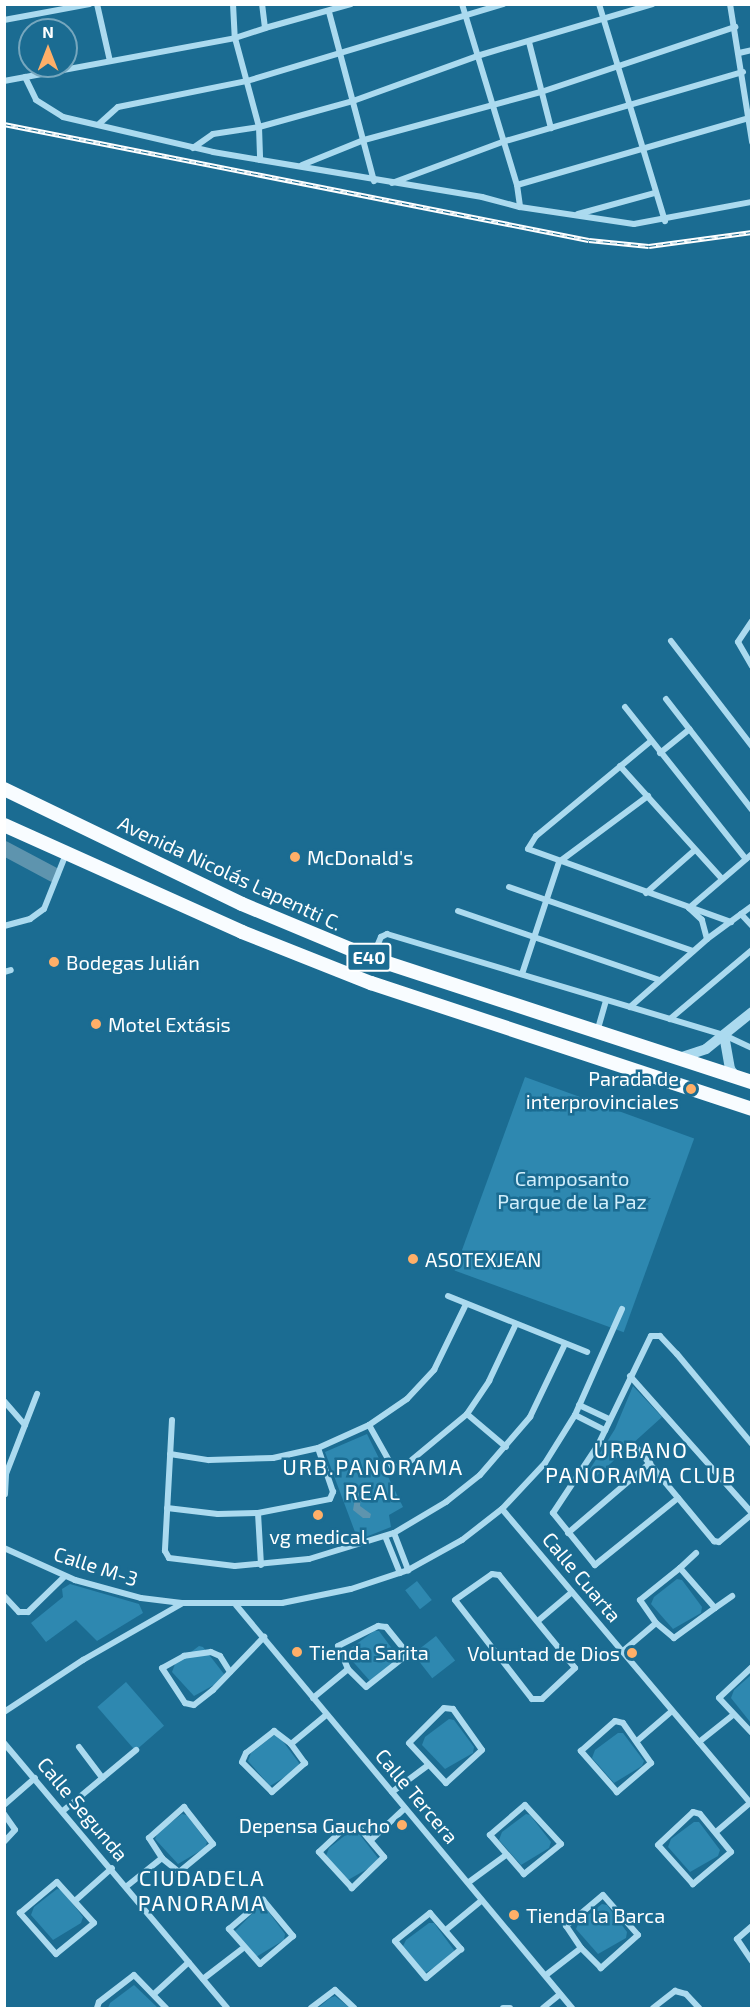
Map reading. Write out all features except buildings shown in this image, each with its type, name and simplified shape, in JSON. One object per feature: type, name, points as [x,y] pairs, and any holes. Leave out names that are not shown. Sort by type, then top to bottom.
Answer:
[{"type":"highway","name":"Avenida Nicolás Lapentti C.","points":[[4,789],[242,904],[372,958],[597,1034],[752,1082]]},
{"type":"highway","name":"E40","points":[[4,825],[66,855],[242,932],[371,982],[752,1109]]},
{"type":"street","points":[[4,21],[90,4]]},
{"type":"street","points":[[97,4],[110,61]]},
{"type":"street","points":[[233,4],[235,38],[259,127],[260,160]]},
{"type":"street","points":[[262,4],[265,28]]},
{"type":"street","points":[[78,67],[235,38],[351,4]]},
{"type":"street","points":[[462,4],[502,142],[517,185],[520,207]]},
{"type":"street","points":[[99,124],[110,110],[118,107],[247,81],[504,4]]},
{"type":"street","points":[[599,4],[641,150],[665,221]]},
{"type":"street","points":[[193,148],[213,134],[259,127],[353,101],[477,56],[652,4]]},
{"type":"street","points":[[730,4],[743,72],[752,142]]},
{"type":"street","points":[[329,12],[374,181]]},
{"type":"street","points":[[300,166],[364,140],[541,92],[735,27]]},
{"type":"street","points":[[529,42],[551,128]]},
{"type":"street","points":[[739,53],[752,50]]},
{"type":"street","points":[[392,183],[502,142],[743,72]]},
{"type":"street","points":[[4,81],[20,78]]},
{"type":"street","points":[[26,78],[44,108],[63,117],[193,148],[520,207],[577,214],[617,223],[665,221],[752,202]]},
{"type":"street","points":[[517,185],[749,118]]},
{"type":"street","points":[[577,214],[655,193]]},
{"type":"street","points":[[752,621],[738,642],[752,666]]},
{"type":"street","points":[[671,641],[752,746]]},
{"type":"street","points":[[666,699],[752,810]]},
{"type":"street","points":[[625,707],[660,753],[749,857],[689,908]]},
{"type":"street","points":[[660,753],[690,729]]},
{"type":"street","points":[[651,741],[528,845],[529,852],[731,922]]},
{"type":"street","points":[[620,766],[722,879]]},
{"type":"street","points":[[522,974],[559,862],[648,796]]},
{"type":"street","points":[[646,893],[695,850]]},
{"type":"street","points":[[4,926],[38,915],[44,909],[66,855]]},
{"type":"street","points":[[509,887],[693,951]]},
{"type":"street","points":[[630,1007],[706,939],[752,906]]},
{"type":"street","points":[[689,908],[702,920],[706,939]]},
{"type":"street","points":[[458,911],[534,935],[659,980]]},
{"type":"street","points":[[741,914],[752,926]]},
{"type":"street","points":[[372,958],[381,937],[387,934],[724,1035],[752,1048]]},
{"type":"street","points":[[670,1019],[752,950]]},
{"type":"street","points":[[597,1034],[606,1001]]},
{"type":"street","points":[[676,1058],[706,1049],[752,1012]]},
{"type":"street","points":[[724,1035],[730,1069],[737,1077]]},
{"type":"street","points":[[448,1296],[587,1352]]},
{"type":"street","points":[[170,1454],[242,1461],[318,1448],[369,1425],[407,1399],[434,1370],[466,1304]]},
{"type":"street","name":"Calle M-3","points":[[4,1548],[64,1577],[141,1598],[182,1603],[236,1605],[282,1603],[351,1589],[408,1570],[462,1540],[502,1509],[545,1464],[575,1415],[622,1309]]},
{"type":"street","points":[[369,1425],[392,1466],[402,1468],[467,1414],[489,1381],[516,1324]]},
{"type":"street","points":[[678,1498],[597,1564],[593,1564],[568,1533],[553,1509],[605,1430],[651,1336],[660,1336],[752,1444]]},
{"type":"street","points":[[172,1420],[165,1551],[173,1562],[261,1566],[309,1559],[394,1533],[446,1502],[506,1448],[545,1390],[565,1344]]},
{"type":"street","points":[[630,1376],[752,1514],[716,1542],[635,1446]]},
{"type":"street","points":[[5,1494],[5,1474],[37,1394]]},
{"type":"street","points":[[4,1401],[25,1425]]},
{"type":"street","points":[[579,1405],[609,1419]]},
{"type":"street","points":[[467,1414],[506,1448]]},
{"type":"street","points":[[575,1415],[605,1430]]},
{"type":"street","points":[[168,1508],[258,1513],[330,1499],[333,1492],[318,1448]]},
{"type":"street","points":[[568,1533],[650,1464]]},
{"type":"street","name":"Calle Cuarta","points":[[502,1509],[751,1804]]},
{"type":"street","points":[[258,1513],[261,1566]]},
{"type":"street","points":[[394,1533],[408,1570]]},
{"type":"street","points":[[385,1536],[400,1573]]},
{"type":"street","points":[[696,1553],[680,1568],[640,1597],[640,1603],[656,1623],[670,1636],[677,1637],[732,1596]]},
{"type":"street","points":[[680,1568],[715,1608]]},
{"type":"street","points":[[496,1574],[539,1620],[575,1668],[536,1701],[455,1600],[496,1574]]},
{"type":"street","points":[[4,1596],[19,1612],[28,1612],[64,1577]]},
{"type":"street","points":[[539,1620],[572,1592]]},
{"type":"street","points":[[4,1712],[83,1660],[182,1603]]},
{"type":"street","name":"Calle Tercera","points":[[236,1605],[572,2008]]},
{"type":"street","points":[[623,1651],[656,1623]]},
{"type":"street","points":[[378,1626],[386,1627],[408,1654],[366,1687],[348,1669],[338,1646],[378,1626]]},
{"type":"street","points":[[230,1672],[220,1656],[211,1652],[184,1656],[162,1668],[190,1705],[213,1690],[264,1637]]},
{"type":"street","points":[[752,1667],[719,1698],[752,1733]]},
{"type":"street","points":[[313,1698],[348,1669]]},
{"type":"street","points":[[444,1708],[453,1709],[482,1747],[481,1754],[446,1783],[427,1766],[410,1738],[444,1708]]},
{"type":"street","points":[[638,1741],[672,1711]]},
{"type":"street","points":[[291,1744],[326,1715]]},
{"type":"street","points":[[699,1742],[733,1715]]},
{"type":"street","points":[[615,1721],[622,1723],[638,1741],[651,1763],[621,1791],[614,1790],[581,1751],[615,1721]]},
{"type":"street","points":[[274,1731],[291,1744],[305,1763],[276,1791],[268,1791],[242,1762],[246,1753],[274,1731]]},
{"type":"street","name":"Calle Segunda","points":[[4,1743],[64,1810],[227,2008]]},
{"type":"street","points":[[79,1747],[102,1778]]},
{"type":"street","points":[[64,1810],[136,1750]]},
{"type":"street","points":[[392,1792],[427,1766]]},
{"type":"street","points":[[4,1805],[35,1778]]},
{"type":"street","points":[[716,1832],[751,1804]]},
{"type":"street","points":[[522,1805],[528,1805],[561,1844],[524,1874],[506,1856],[490,1832],[522,1805]]},
{"type":"street","points":[[180,1808],[188,1809],[213,1844],[179,1872],[162,1858],[149,1835],[180,1808]]},
{"type":"street","points":[[372,1839],[405,1808]]},
{"type":"street","points":[[693,1812],[700,1814],[716,1832],[731,1852],[693,1884],[658,1845],[693,1812]]},
{"type":"street","points":[[4,1814],[15,1830],[4,1842]]},
{"type":"street","points":[[349,1824],[357,1825],[372,1839],[384,1857],[351,1888],[320,1856],[319,1849],[349,1824]]},
{"type":"street","points":[[469,1882],[506,1856]]},
{"type":"street","points":[[127,1886],[162,1858]]},
{"type":"street","points":[[76,1900],[112,1868]]},
{"type":"street","points":[[57,1882],[76,1900],[93,1926],[56,1954],[21,1917],[21,1908],[57,1882]]},
{"type":"street","points":[[603,1895],[638,1935],[601,1968],[580,1948],[566,1926],[603,1895]]},
{"type":"street","points":[[447,1929],[482,1900]]},
{"type":"street","points":[[259,1901],[268,1902],[292,1931],[292,1941],[263,1964],[256,1963],[242,1949],[229,1932],[231,1925],[259,1901]]},
{"type":"street","points":[[427,1914],[433,1914],[447,1929],[461,1949],[430,1977],[423,1976],[395,1945],[396,1939],[427,1914]]},
{"type":"street","points":[[752,1926],[737,1939],[752,1961]]},
{"type":"street","points":[[546,1975],[580,1948]]},
{"type":"street","points":[[203,1979],[242,1949]]},
{"type":"street","points":[[154,1994],[189,1962]]},
{"type":"street","points":[[98,2008],[99,2002],[130,1975],[138,1976],[166,2008]]},
{"type":"street","points":[[311,2008],[335,1990],[354,2008]]},
{"type":"street","points":[[653,2008],[675,1991],[686,1994],[699,2008]]},
{"type":"street","points":[[543,2008],[560,1994]]},
{"type":"street","points":[[503,2008],[510,2008]]},
{"type":"green space","name":"Camposanto Parque de la Paz","points":[[525,1077],[694,1139],[624,1332],[455,1271]]},
{"type":"green space","points":[[633,1386],[662,1417],[590,1482],[585,1477],[615,1429]]},
{"type":"green space","points":[[367,1434],[403,1507],[389,1515],[391,1527],[358,1540],[325,1452]]},
{"type":"green space","points":[[677,1579],[682,1580],[702,1607],[701,1613],[673,1629],[651,1604],[654,1597]]},
{"type":"green space","points":[[417,1581],[432,1600],[420,1609],[405,1590]]},
{"type":"green space","points":[[70,1584],[139,1604],[143,1613],[97,1641],[76,1620],[46,1642],[31,1623],[63,1597],[62,1589]]},
{"type":"green space","points":[[374,1631],[379,1631],[399,1658],[370,1681],[348,1656],[351,1648]]},
{"type":"green space","points":[[436,1636],[455,1660],[432,1678],[413,1654]]},
{"type":"green space","points":[[199,1646],[203,1647],[224,1674],[223,1680],[194,1696],[172,1672],[175,1664]]},
{"type":"green space","points":[[751,1675],[751,1723],[731,1698],[734,1690]]},
{"type":"green space","points":[[126,1682],[164,1726],[135,1751],[97,1707]]},
{"type":"green space","points":[[449,1719],[454,1720],[474,1747],[473,1753],[445,1769],[422,1745],[425,1737]]},
{"type":"green space","points":[[618,1733],[623,1733],[644,1761],[642,1766],[614,1783],[592,1758],[595,1750]]},
{"type":"green space","points":[[274,1735],[279,1736],[299,1763],[298,1769],[270,1786],[248,1761],[251,1753]]},
{"type":"green space","points":[[182,1814],[187,1815],[207,1842],[205,1848],[178,1864],[155,1839],[158,1832]]},
{"type":"green space","points":[[526,1814],[530,1815],[551,1842],[549,1848],[521,1865],[499,1840],[502,1832]]},
{"type":"green space","points":[[694,1822],[699,1822],[720,1850],[718,1856],[690,1872],[668,1847],[671,1839]]},
{"type":"green space","points":[[352,1830],[357,1831],[378,1858],[376,1864],[348,1880],[326,1856],[329,1848]]},
{"type":"green space","points":[[57,1889],[62,1890],[83,1917],[81,1923],[53,1940],[31,1915],[34,1907]]},
{"type":"green space","points":[[602,1904],[607,1905],[627,1932],[626,1938],[598,1954],[576,1929],[579,1922]]},
{"type":"green space","points":[[260,1906],[265,1907],[285,1934],[284,1940],[256,1957],[234,1932]]},
{"type":"green space","points":[[429,1923],[434,1923],[454,1950],[453,1956],[425,1973],[402,1948],[406,1940]]},
{"type":"green space","points":[[134,1985],[158,2008],[108,2008],[110,2003]]},
{"type":"green space","points":[[335,1996],[350,2008],[318,2008],[330,1998]]},
{"type":"shaded area","points":[[356,1492],[361,1495],[360,1506],[371,1514],[370,1518],[363,1518],[353,1510]]},
{"type":"waterway","points":[[4,848],[53,874]]},
{"type":"railway","points":[[4,124],[589,240],[649,246],[752,232]]},
{"type":"place","name":"McDonald's","points":[[295,857]]},
{"type":"place","name":"Bodegas Julián","points":[[54,962]]},
{"type":"place","name":"Motel Extásis","points":[[96,1024]]},
{"type":"place","name":"Parada de interprovinciales","points":[[691,1089]]},
{"type":"place","name":"ASOTEXJEAN","points":[[413,1259]]},
{"type":"place","name":"vg medical","points":[[318,1515]]},
{"type":"place","name":"Tienda Sarita","points":[[297,1652]]},
{"type":"place","name":"Voluntad de Dios","points":[[632,1653]]},
{"type":"place","name":"Depensa Gaucho","points":[[402,1825]]},
{"type":"place","name":"Tienda la Barca","points":[[514,1915]]},
{"type":"district","name":"URBANO PANORAMA CLUB","points":[[641,1462]]},
{"type":"district","name":"URB.PANORAMA REAL","points":[[373,1478]]},
{"type":"district","name":"CIUDADELA PANORAMA","points":[[202,1890]]}]
